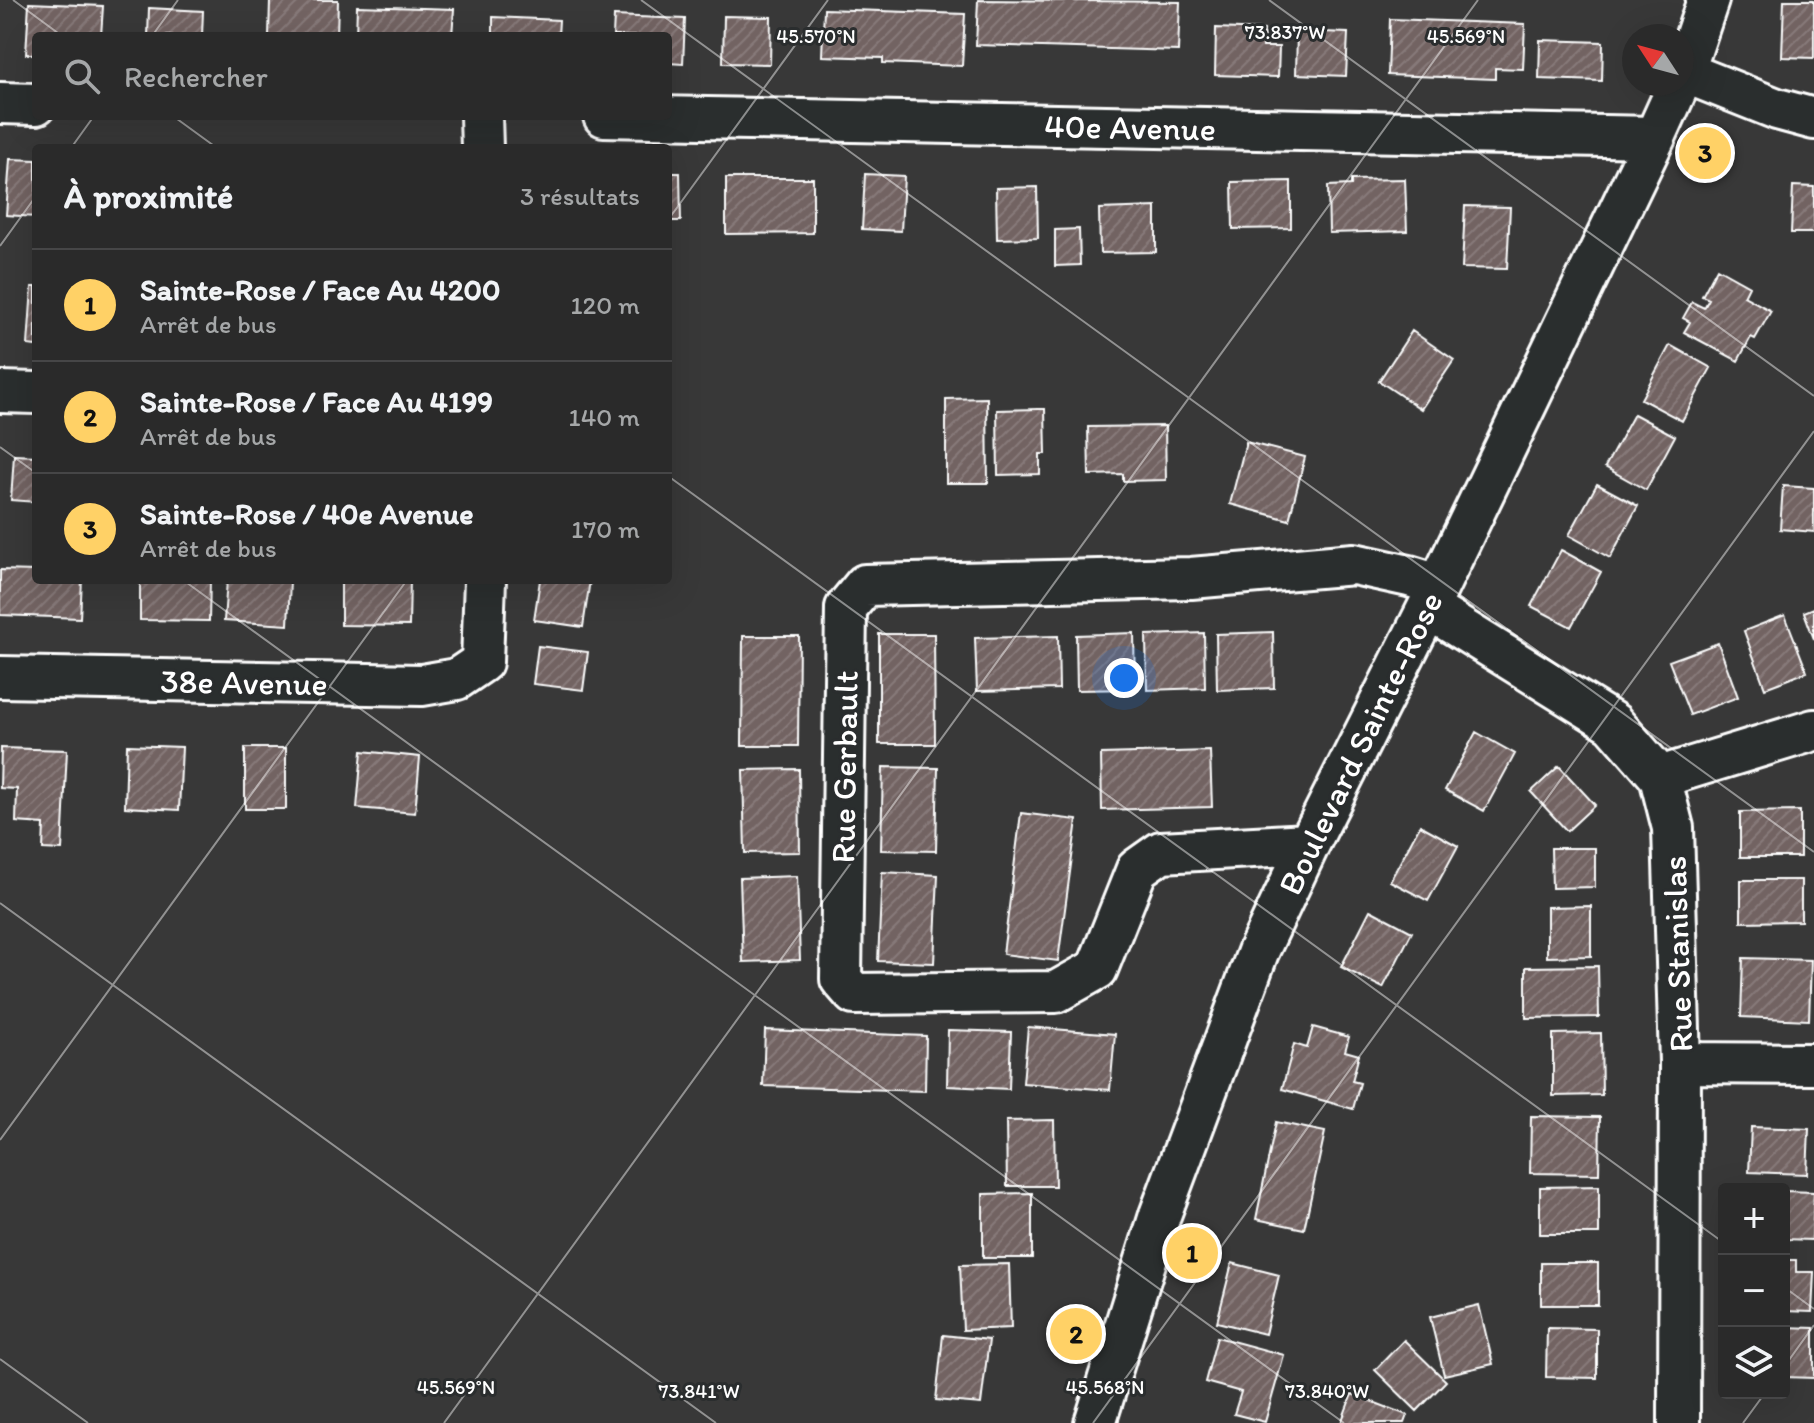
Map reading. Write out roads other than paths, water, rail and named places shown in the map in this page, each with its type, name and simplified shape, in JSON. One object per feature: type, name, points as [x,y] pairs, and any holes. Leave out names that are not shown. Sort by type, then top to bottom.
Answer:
[{"type":"street","name":"Boulevard Sainte-Rose","points":[[1694,42],[1708,0]]},
{"type":"street","points":[[1694,82],[1814,119]]},
{"type":"street","name":"Boulevard Sainte-Rose","points":[[1095,1423],[1171,1186],[1258,952],[1674,96]]},
{"type":"street","points":[[0,103],[32,104]]},
{"type":"street","name":"40e Avenue","points":[[672,117],[1655,137]]},
{"type":"street","points":[[481,120],[482,144]]},
{"type":"street","points":[[0,392],[32,393]]},
{"type":"street","name":"Rue Gerbault","points":[[1309,844],[1161,852],[1137,869],[1097,969],[1056,992],[854,994],[841,979],[846,608],[865,585],[1191,578],[1354,564],[1409,576],[1433,596]]},
{"type":"street","name":"38e Avenue","points":[[0,677],[422,685],[457,679],[482,662],[485,584]]},
{"type":"street","name":"Rue Stanislas","points":[[1433,596],[1613,723],[1660,777],[1673,828],[1680,1063],[1679,1423]]},
{"type":"street","points":[[1660,777],[1814,730]]},
{"type":"street","points":[[1680,1063],[1814,1064]]},
{"type":"place","name":"Sainte-Rose / 40e Avenue","points":[[1705,153]]},
{"type":"place","name":"Sainte-Rose / Face Au 4200","points":[[1192,1253]]},
{"type":"place","name":"Sainte-Rose / Face Au 4199","points":[[1076,1334]]}]
